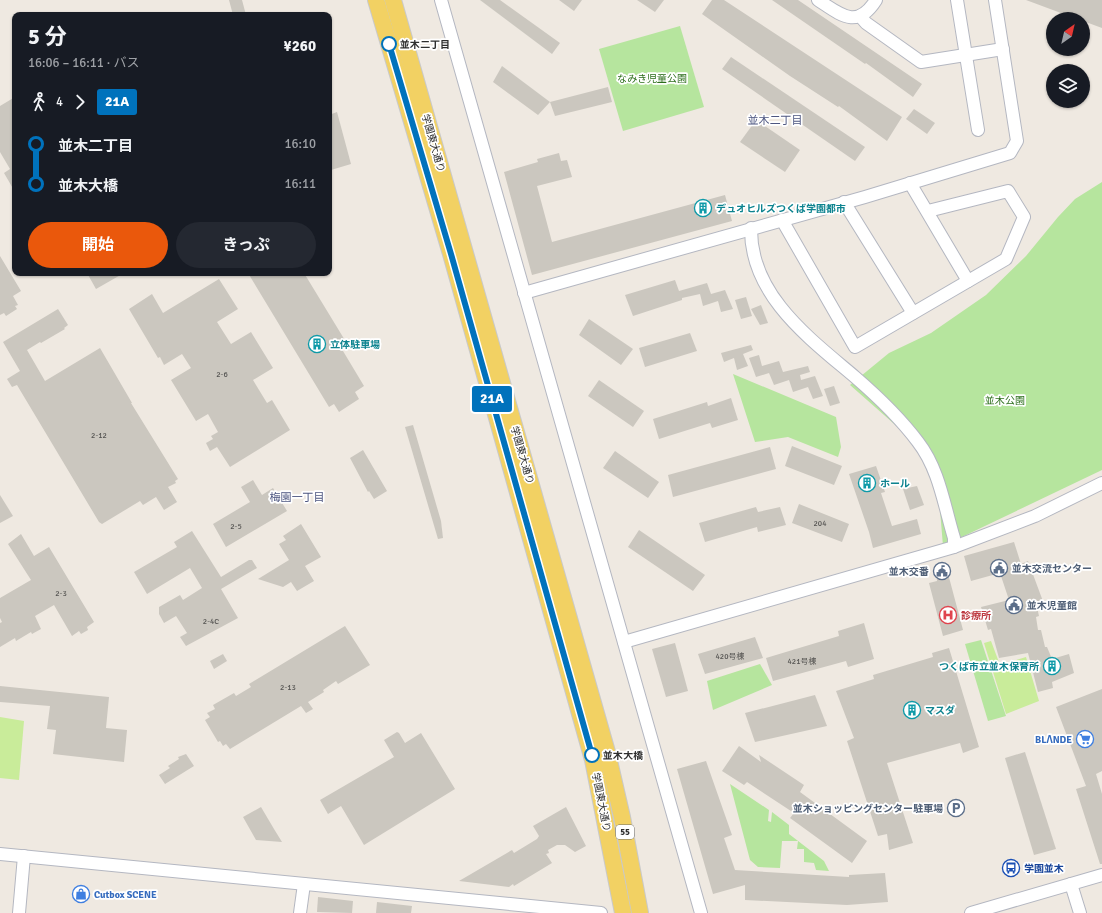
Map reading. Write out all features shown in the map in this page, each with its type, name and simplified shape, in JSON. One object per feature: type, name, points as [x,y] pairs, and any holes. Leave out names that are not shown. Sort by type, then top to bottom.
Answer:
[{"type":"main road","name":"学園東大通り","points":[[376,0],[451,254],[593,760],[623,913]]},
{"type":"main road","name":"学園東大通り","points":[[393,0],[607,752],[622,817],[640,913]]},
{"type":"street","points":[[440,0],[701,913]]},
{"type":"street","points":[[818,0],[840,15],[850,18],[860,16],[868,12],[876,0]]},
{"type":"street","points":[[956,0],[978,130]]},
{"type":"street","points":[[524,293],[1005,156],[1010,153],[1015,148],[1017,141],[995,0]]},
{"type":"street","points":[[860,16],[866,23],[921,62],[1003,49]]},
{"type":"street","points":[[910,183],[928,211],[968,281]]},
{"type":"street","points":[[782,220],[855,348],[1006,259],[1024,217],[1008,191],[928,211]]},
{"type":"street","points":[[844,202],[914,313]]},
{"type":"street","points":[[751,228],[751,241],[758,267],[773,299],[799,328],[856,378],[902,422],[931,462],[954,538],[954,547]]},
{"type":"street","points":[[624,642],[954,547],[1035,516],[1102,483]]},
{"type":"street","points":[[0,854],[560,911],[601,913]]},
{"type":"street","points":[[19,913],[24,856]]},
{"type":"street","points":[[975,912],[1102,875]]},
{"type":"street","points":[[300,913],[304,884]]},
{"type":"street","points":[[1071,884],[1080,913]]},
{"type":"green space","name":"なみき児童公園","points":[[680,26],[704,107],[623,131],[599,49]]},
{"type":"green space","name":"並木公園","points":[[1102,182],[1102,470],[943,546],[937,474],[918,445],[850,385],[889,353],[931,333],[986,295],[1026,256],[1075,199]]},
{"type":"green space","points":[[733,374],[836,417],[841,447],[838,457],[788,437],[755,442]]},
{"type":"green space","points":[[981,640],[1006,716],[988,721],[965,644]]},
{"type":"green space","points":[[991,641],[1000,665],[1026,657],[1039,701],[1006,714],[984,643]]},
{"type":"green space","points":[[760,664],[772,685],[713,710],[707,681]]},
{"type":"green space","points":[[0,717],[24,721],[19,780],[0,778]]},
{"type":"green space","points":[[730,784],[769,810],[768,821],[771,822],[772,812],[789,825],[789,834],[824,861],[829,871],[816,870],[814,863],[804,862],[804,849],[797,849],[798,841],[782,841],[780,868],[758,867],[750,860]]},
{"type":"building","points":[[229,0],[242,0],[245,12],[232,12]]},
{"type":"building","points":[[480,0],[500,0],[560,43],[552,54]]},
{"type":"building","points":[[559,0],[582,0],[574,11]]},
{"type":"building","points":[[637,0],[664,0],[655,12]]},
{"type":"building","points":[[712,0],[724,0],[902,117],[887,141],[839,106],[838,107],[790,76],[702,14]]},
{"type":"building","points":[[772,0],[798,0],[922,84],[913,97],[866,63],[865,64]]},
{"type":"building","points":[[1026,0],[1102,0],[1102,28],[1090,24],[1090,12],[1058,12]]},
{"type":"building","points":[[731,57],[865,147],[855,161],[722,69]]},
{"type":"building","points":[[502,66],[550,102],[538,115],[493,82]]},
{"type":"building","points":[[608,87],[612,102],[555,116],[550,102]]},
{"type":"building","points":[[12,99],[12,187],[4,173],[10,169],[0,152],[0,106]]},
{"type":"building","points":[[914,109],[935,123],[927,134],[906,119]]},
{"type":"building","points":[[337,112],[351,164],[332,170],[332,114]]},
{"type":"building","points":[[756,120],[800,150],[785,172],[740,142]]},
{"type":"building","name":"デュオヒルズつくば学園都市","points":[[559,153],[561,161],[567,160],[572,177],[537,186],[552,242],[725,195],[732,221],[532,275],[504,172],[538,162],[537,159]]},
{"type":"building","points":[[0,256],[21,291],[13,296],[18,305],[15,306],[17,309],[6,316],[4,313],[0,315]]},
{"type":"building","points":[[89,276],[119,276],[96,289]]},
{"type":"building","name":"立体駐車場","points":[[250,276],[306,276],[346,342],[340,346],[364,386],[355,392],[359,399],[339,412],[334,404],[329,407]]},
{"type":"building","points":[[219,279],[238,309],[217,322],[231,344],[251,332],[273,368],[253,380],[267,403],[272,400],[290,430],[230,467],[217,447],[210,451],[206,443],[213,439],[211,436],[218,432],[208,414],[196,421],[171,380],[191,368],[182,354],[164,365],[160,357],[158,358],[129,309],[152,294],[163,313]]},
{"type":"building","points":[[675,280],[679,291],[707,283],[711,294],[725,290],[733,309],[721,312],[718,301],[703,306],[700,294],[682,298],[682,300],[633,316],[625,295]]},
{"type":"building","points":[[746,297],[752,316],[741,319],[735,300]]},
{"type":"building","points":[[761,305],[768,323],[760,325],[751,309]]},
{"type":"building","points":[[58,309],[68,325],[64,328],[65,329],[27,350],[45,381],[100,348],[131,403],[178,479],[175,481],[176,483],[168,487],[177,502],[164,510],[156,497],[143,505],[140,501],[102,524],[99,522],[17,385],[12,387],[7,379],[20,371],[3,342]]},
{"type":"building","points":[[589,319],[633,349],[621,365],[579,335]]},
{"type":"building","points":[[690,333],[697,351],[645,367],[639,348]]},
{"type":"building","points":[[751,345],[753,350],[743,354],[748,366],[737,370],[734,358],[724,362],[721,353]]},
{"type":"building","points":[[759,355],[762,366],[779,361],[783,372],[808,366],[810,372],[800,375],[801,380],[815,376],[823,396],[813,399],[808,387],[793,392],[789,380],[774,385],[769,373],[756,377],[749,358]]},
{"type":"building","points":[[599,380],[644,411],[633,427],[588,396]]},
{"type":"building","points":[[834,386],[840,403],[830,406],[824,389]]},
{"type":"building","points":[[731,398],[738,420],[712,428],[710,423],[659,439],[653,419],[707,402],[708,406]]},
{"type":"building","points":[[413,425],[441,521],[443,538],[438,539],[405,427]]},
{"type":"building","points":[[792,446],[842,466],[834,485],[785,466]]},
{"type":"building","points":[[770,447],[776,469],[673,497],[668,475]]},
{"type":"building","points":[[363,450],[387,491],[374,499],[369,491],[368,492],[350,458]]},
{"type":"building","points":[[615,451],[659,482],[648,498],[603,468]]},
{"type":"building","points":[[876,466],[885,492],[881,493],[892,526],[917,519],[921,534],[873,548],[849,474]]},
{"type":"building","points":[[253,480],[262,495],[273,488],[287,511],[226,547],[213,524],[250,502],[241,487]]},
{"type":"building","points":[[917,486],[924,505],[910,510],[903,489]]},
{"type":"building","points":[[0,495],[13,516],[0,523]]},
{"type":"building","points":[[799,504],[849,524],[842,542],[792,523]]},
{"type":"building","points":[[756,507],[758,512],[780,507],[786,525],[758,532],[757,527],[705,542],[699,523]]},
{"type":"building","points":[[301,524],[321,557],[305,566],[314,581],[297,591],[291,582],[283,587],[258,579],[289,560],[279,544],[286,540],[283,536]]},
{"type":"building","points":[[639,530],[705,575],[693,591],[628,547]]},
{"type":"building","points":[[192,531],[221,577],[249,560],[252,560],[257,568],[221,589],[238,618],[186,646],[180,637],[187,633],[176,616],[164,623],[159,614],[159,607],[180,595],[183,600],[202,588],[190,568],[147,594],[134,572],[177,547],[174,542]]},
{"type":"building","points":[[21,534],[34,556],[49,547],[94,622],[87,627],[88,630],[81,634],[79,631],[72,636],[54,605],[35,616],[41,629],[32,634],[31,632],[16,641],[15,638],[0,647],[0,623],[2,622],[0,618],[0,598],[31,580],[8,544]]},
{"type":"building","points":[[1014,542],[1021,564],[1028,561],[1044,604],[1037,607],[1039,616],[1036,617],[1038,630],[1041,630],[1045,647],[1047,647],[1052,659],[1069,654],[1074,673],[1052,682],[1053,688],[1038,692],[1028,653],[999,658],[991,629],[988,630],[981,607],[1009,600],[1000,573],[971,581],[964,556]]},
{"type":"building","points":[[946,566],[963,630],[943,636],[929,583],[937,581],[936,569]]},
{"type":"building","points":[[864,623],[874,659],[848,667],[846,661],[773,681],[766,658],[839,636],[838,631]]},
{"type":"building","points":[[345,626],[370,665],[338,684],[336,681],[323,690],[324,692],[308,702],[313,709],[306,713],[301,706],[230,749],[226,744],[223,746],[220,741],[218,742],[205,720],[210,717],[207,713],[215,709],[213,705],[234,693],[236,696],[251,687],[249,684]]},
{"type":"building","points":[[755,637],[763,658],[705,674],[698,654]]},
{"type":"building","points":[[675,643],[688,691],[666,697],[652,649]]},
{"type":"building","points":[[949,648],[979,747],[963,753],[960,743],[887,763],[913,843],[889,850],[887,834],[878,836],[847,741],[854,738],[836,691],[874,679],[873,675],[933,657],[932,653]]},
{"type":"building","points":[[223,654],[227,661],[214,669],[210,661]]},
{"type":"building","points":[[0,686],[109,697],[106,728],[127,730],[124,762],[53,754],[56,730],[47,729],[50,706],[0,702]]},
{"type":"building","name":"BLΛNDE","points":[[1102,689],[1102,771],[1096,774],[1102,794],[1102,864],[1100,864],[1076,789],[1086,786],[1056,707]]},
{"type":"building","points":[[815,695],[827,726],[755,742],[745,713]]},
{"type":"building","points":[[397,732],[405,743],[421,733],[455,789],[364,845],[341,806],[328,814],[320,800],[394,757],[384,740]]},
{"type":"building","points":[[739,746],[761,762],[759,755],[804,785],[800,792],[867,841],[852,863],[790,818],[794,813],[747,782],[744,785],[722,771]]},
{"type":"building","points":[[1025,752],[1056,849],[1034,855],[1005,758]]},
{"type":"building","points":[[186,754],[194,766],[165,784],[159,775],[170,768],[168,766],[179,759],[178,757]]},
{"type":"building","points":[[706,761],[732,835],[724,838],[735,870],[849,877],[849,875],[885,873],[888,902],[847,905],[745,900],[745,885],[713,894],[677,769]]},
{"type":"building","points":[[261,807],[282,842],[256,840],[243,817]]},
{"type":"building","points":[[566,807],[586,846],[575,852],[565,845],[557,845],[548,850],[549,853],[546,854],[552,863],[514,886],[513,884],[509,887],[459,881],[512,850],[514,853],[537,839],[539,836],[533,826]]},
{"type":"building","points":[[318,897],[353,901],[352,913],[317,912]]},
{"type":"building","points":[[377,902],[412,906],[411,913],[376,913]]},
{"type":"bus line","name":"21A","points":[[389,44],[451,254],[592,755]]},
{"type":"place","name":"並木二丁目","points":[[389,44]]},
{"type":"place","name":"デュオヒルズつくば学園都市","points":[[703,208]]},
{"type":"place","name":"立体駐車場","points":[[317,344]]},
{"type":"place","name":"ホール","points":[[867,483]]},
{"type":"place","name":"並木交流センター","points":[[999,568]]},
{"type":"place","name":"並木交番","points":[[942,571]]},
{"type":"place","name":"並木児童館","points":[[1014,605]]},
{"type":"place","name":"診療所","points":[[948,615]]},
{"type":"place","name":"つくば市立並木保育所","points":[[1052,666]]},
{"type":"place","name":"マスダ","points":[[912,710]]},
{"type":"place","name":"BLΛNDE","points":[[1085,739]]},
{"type":"place","name":"並木大橋","points":[[592,755]]},
{"type":"place","name":"並木ショッピングセンター駐車場","points":[[956,808]]},
{"type":"place","name":"学園並木","points":[[1011,868]]},
{"type":"place","name":"Cutbox SCENE","points":[[81,894]]},
{"type":"district","name":"並木二丁目","points":[[775,120]]},
{"type":"district","name":"梅園一丁目","points":[[297,497]]}]
